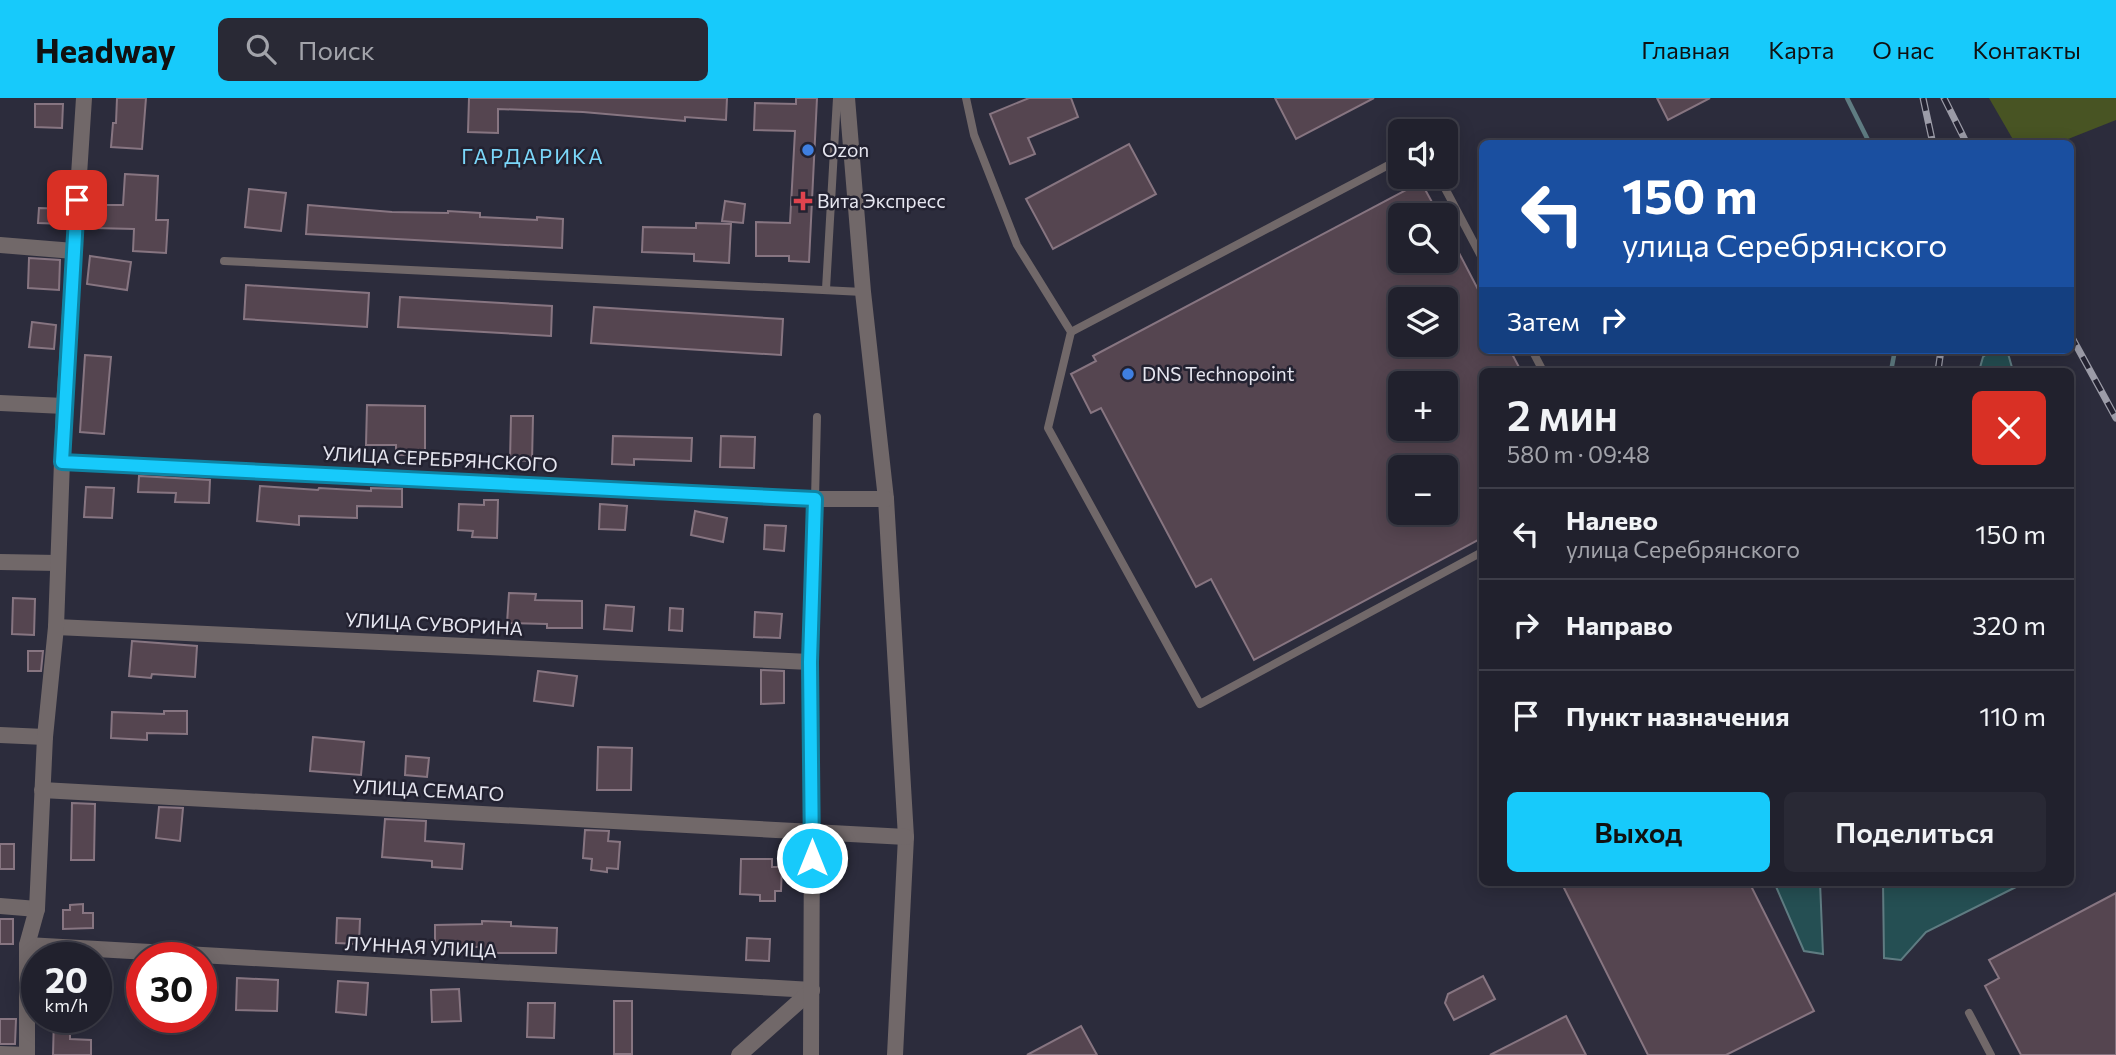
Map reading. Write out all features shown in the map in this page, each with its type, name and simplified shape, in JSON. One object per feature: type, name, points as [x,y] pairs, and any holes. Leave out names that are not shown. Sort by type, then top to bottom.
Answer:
[{"type":"street","points":[[28,942],[37,909],[45,737],[56,627],[64,407],[84,98]]},
{"type":"street","points":[[847,98],[863,292],[886,499],[906,838],[895,1055]]},
{"type":"street","points":[[0,245],[74,251]]},
{"type":"street","points":[[0,403],[64,407]]},
{"type":"street","name":"УЛИЦА СЕРЕБРЯНСКОГО","points":[[62,462],[815,499],[886,499]]},
{"type":"street","points":[[811,1055],[810,662],[815,499]]},
{"type":"street","points":[[0,562],[58,563]]},
{"type":"street","name":"УЛИЦА СУВОРИНА","points":[[56,627],[810,662]]},
{"type":"street","points":[[0,735],[45,737]]},
{"type":"street","name":"УЛИЦА СЕМАГО","points":[[42,790],[906,838]]},
{"type":"street","points":[[0,906],[37,909]]},
{"type":"street","name":"ЛУННАЯ УЛИЦА","points":[[112,950],[812,990]]},
{"type":"street","points":[[739,1055],[812,990]]},
{"type":"street","points":[[0,1054],[27,1055],[27,1033]]},
{"type":"lane","points":[[825,289],[837,98]]},
{"type":"lane","points":[[966,98],[974,135],[1017,245],[1071,332],[1048,428],[1200,704],[1479,554]]},
{"type":"lane","points":[[1071,332],[1388,165]]},
{"type":"lane","points":[[1445,189],[1479,252]]},
{"type":"lane","points":[[224,261],[863,292]]},
{"type":"lane","points":[[815,499],[817,417]]},
{"type":"lane","points":[[1969,1013],[1991,1055]]},
{"type":"green space","points":[[1989,98],[2116,98],[2116,120],[2066,140],[2013,140]]},
{"type":"shaded area","points":[[1986,354],[2008,354],[2012,368],[1980,368]]},
{"type":"shaded area","points":[[1776,886],[1820,886],[1823,954],[1804,951]]},
{"type":"shaded area","points":[[1883,886],[2018,886],[1926,932],[1901,960],[1884,958]]},
{"type":"building","points":[[117,98],[146,98],[142,149],[111,147]]},
{"type":"building","points":[[469,98],[727,98],[726,120],[685,117],[685,121],[583,112],[498,109],[498,133],[468,132]]},
{"type":"building","points":[[796,98],[817,98],[809,262],[789,261],[789,256],[756,256],[756,222],[790,223],[795,131],[754,130],[755,103],[796,104]]},
{"type":"building","points":[[1029,98],[1071,98],[1078,117],[1028,138],[1035,154],[1010,164],[990,114]]},
{"type":"building","points":[[1275,98],[1374,98],[1296,139]]},
{"type":"building","points":[[1657,98],[1710,98],[1668,120]]},
{"type":"building","points":[[35,104],[63,104],[62,128],[35,127]]},
{"type":"building","points":[[1129,144],[1156,194],[1053,249],[1026,199]]},
{"type":"building","points":[[125,174],[158,176],[156,220],[168,220],[166,253],[133,251],[134,229],[94,228],[94,205],[123,205]]},
{"type":"building","points":[[249,189],[286,193],[281,231],[245,227]]},
{"type":"building","points":[[1408,189],[1425,189],[1432,203],[1388,203],[1388,273],[1458,273],[1458,251],[1479,291],[1479,354],[1512,354],[1519,368],[1479,368],[1479,540],[1254,660],[1211,579],[1196,587],[1101,408],[1091,413],[1071,374],[1096,361],[1093,356]]},
{"type":"building","points":[[725,201],[745,204],[743,223],[722,221]]},
{"type":"building","points":[[308,205],[392,212],[480,213],[480,217],[563,219],[562,248],[306,234]]},
{"type":"building","points":[[39,208],[66,209],[65,224],[38,223]]},
{"type":"building","points":[[696,223],[731,224],[729,263],[694,261],[694,254],[642,252],[643,227],[696,228]]},
{"type":"building","points":[[90,256],[131,262],[127,290],[87,284]]},
{"type":"building","points":[[29,258],[60,260],[59,290],[28,288]]},
{"type":"building","points":[[246,285],[369,293],[367,327],[244,319]]},
{"type":"building","points":[[400,297],[552,306],[551,336],[398,327]]},
{"type":"building","points":[[594,307],[783,319],[781,355],[591,343]]},
{"type":"building","points":[[32,322],[56,325],[54,349],[29,347]]},
{"type":"building","points":[[85,355],[111,357],[104,434],[80,432]]},
{"type":"building","points":[[367,405],[425,406],[425,455],[396,455],[396,445],[366,445]]},
{"type":"building","points":[[511,416],[533,416],[532,461],[510,460]]},
{"type":"building","points":[[613,436],[692,438],[691,461],[634,459],[634,465],[612,464]]},
{"type":"building","points":[[721,436],[755,437],[754,468],[720,467]]},
{"type":"building","points":[[139,476],[210,480],[209,503],[175,502],[176,493],[138,492]]},
{"type":"building","points":[[260,486],[318,490],[402,489],[402,507],[357,506],[357,518],[299,516],[299,525],[257,521]]},
{"type":"building","points":[[86,487],[114,488],[112,518],[84,517]]},
{"type":"building","points":[[484,500],[498,500],[497,538],[472,537],[473,531],[458,530],[459,504],[484,505]]},
{"type":"building","points":[[600,504],[627,506],[625,530],[599,529]]},
{"type":"building","points":[[695,511],[727,518],[723,542],[691,535]]},
{"type":"building","points":[[765,525],[786,526],[784,551],[764,549]]},
{"type":"building","points":[[509,593],[536,594],[535,600],[582,601],[582,628],[547,628],[547,624],[507,623]]},
{"type":"building","points":[[13,598],[35,599],[34,635],[12,634]]},
{"type":"building","points":[[606,605],[634,607],[632,631],[604,629]]},
{"type":"building","points":[[670,608],[683,609],[682,631],[669,630]]},
{"type":"building","points":[[755,612],[782,614],[780,638],[754,637]]},
{"type":"building","points":[[132,641],[197,646],[195,677],[152,674],[151,678],[129,676]]},
{"type":"building","points":[[28,651],[43,651],[41,671],[28,671]]},
{"type":"building","points":[[761,670],[784,671],[784,703],[761,704]]},
{"type":"building","points":[[538,671],[577,676],[573,706],[534,701]]},
{"type":"building","points":[[164,711],[187,711],[187,734],[147,733],[147,740],[111,738],[112,712],[164,714]]},
{"type":"building","points":[[313,737],[364,742],[361,775],[310,771]]},
{"type":"building","points":[[598,747],[632,748],[631,790],[597,790]]},
{"type":"building","points":[[406,756],[429,758],[427,777],[405,775]]},
{"type":"building","points":[[72,803],[95,804],[94,860],[71,860]]},
{"type":"building","points":[[159,807],[183,808],[180,841],[156,838]]},
{"type":"building","points":[[385,819],[426,821],[425,841],[464,844],[462,869],[432,867],[432,861],[382,857]]},
{"type":"building","points":[[585,830],[609,831],[608,841],[620,842],[618,869],[607,868],[607,872],[591,870],[592,859],[583,858]]},
{"type":"building","points":[[0,844],[14,844],[14,869],[0,869]]},
{"type":"building","points":[[741,859],[772,859],[772,867],[782,867],[781,891],[775,891],[775,901],[760,901],[760,895],[740,894]]},
{"type":"building","points":[[1563,886],[1751,886],[1814,1011],[1726,1055],[1648,1055]]},
{"type":"building","points":[[2116,893],[2116,1055],[2021,1055],[1985,986],[1999,978],[1989,960]]},
{"type":"building","points":[[83,904],[83,913],[93,913],[93,928],[63,929],[63,910],[70,910],[70,905]]},
{"type":"building","points":[[337,918],[360,919],[359,944],[336,943]]},
{"type":"building","points":[[0,919],[13,919],[13,944],[0,944]]},
{"type":"building","points":[[482,921],[511,922],[511,926],[557,928],[556,953],[481,953],[481,947],[435,947],[435,925],[482,924]]},
{"type":"building","points":[[747,938],[770,939],[769,961],[746,960]]},
{"type":"building","points":[[1483,976],[1495,999],[1454,1020],[1445,1003],[1448,994]]},
{"type":"building","points":[[237,978],[278,980],[277,1011],[236,1010]]},
{"type":"building","points":[[338,981],[368,983],[366,1015],[336,1012]]},
{"type":"building","points":[[459,989],[461,1021],[432,1022],[431,990]]},
{"type":"building","points":[[614,1001],[632,1001],[632,1054],[614,1054]]},
{"type":"building","points":[[528,1003],[555,1003],[554,1038],[527,1037]]},
{"type":"building","points":[[1566,1016],[1586,1055],[1490,1055]]},
{"type":"building","points":[[0,1019],[16,1019],[15,1044],[0,1044]]},
{"type":"building","points":[[1081,1026],[1097,1055],[1027,1055]]},
{"type":"building","points":[[54,1033],[70,1033],[70,1039],[91,1040],[91,1055],[53,1055]]},
{"type":"waterway","points":[[1847,98],[1868,140]]},
{"type":"waterway","points":[[1892,368],[1894,354]]},
{"type":"railway","points":[[1923,98],[1932,140]]},
{"type":"railway","points":[[1944,98],[1965,140]]},
{"type":"railway","points":[[2074,341],[2116,418]]},
{"type":"railway","points":[[1938,368],[1940,354]]},
{"type":"place","name":"Ozon","points":[[808,150]]},
{"type":"place","name":"Вита Экспресс","points":[[803,201]]},
{"type":"place","name":"DNS Technopoint","points":[[1128,374]]},
{"type":"district","name":"ГАРДАРИКА","points":[[533,157]]},
{"type":"route","points":[[77,200],[62,462],[815,499],[810,662],[812,858]]}]
